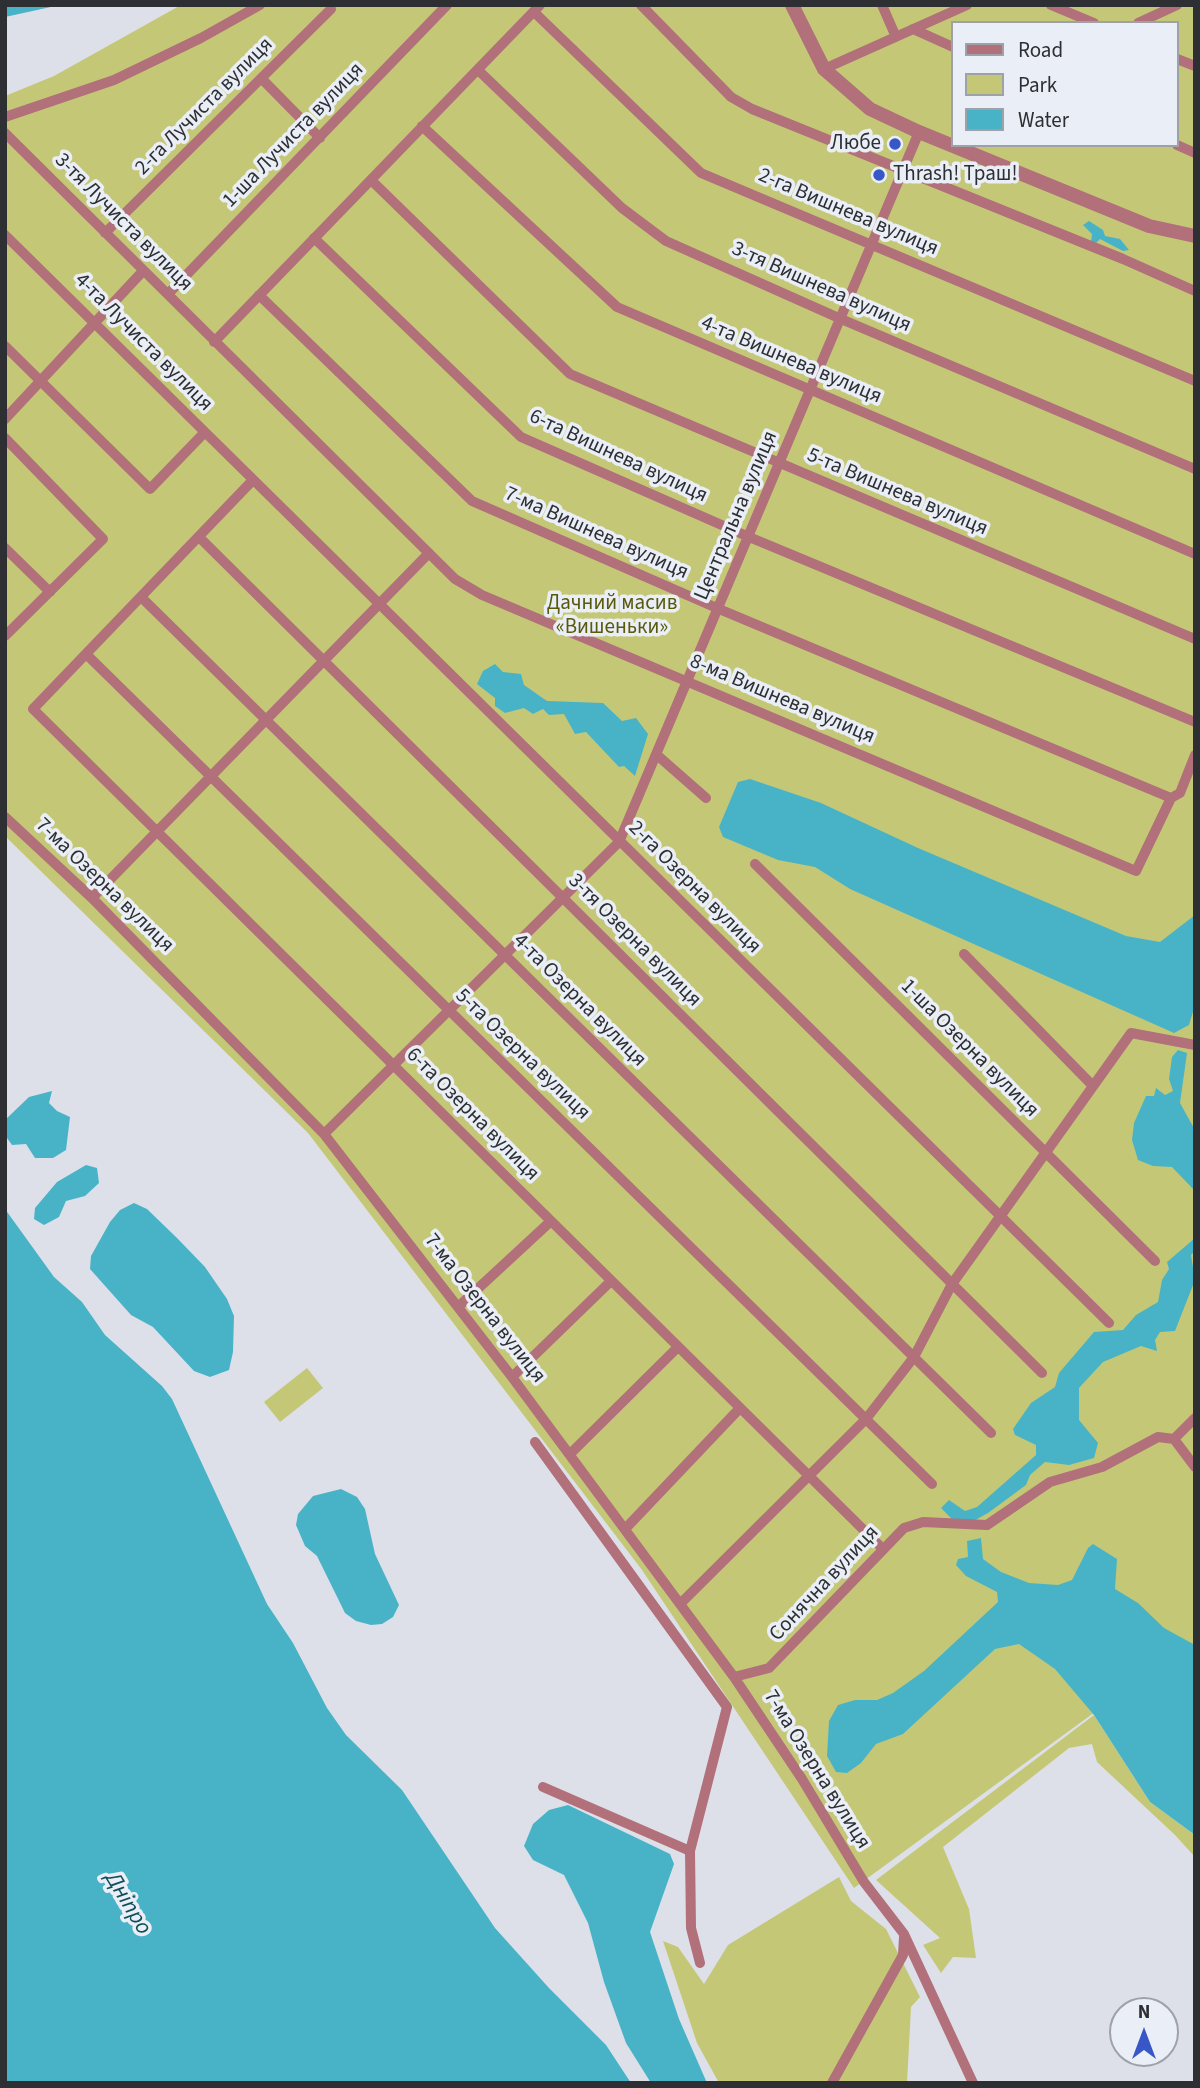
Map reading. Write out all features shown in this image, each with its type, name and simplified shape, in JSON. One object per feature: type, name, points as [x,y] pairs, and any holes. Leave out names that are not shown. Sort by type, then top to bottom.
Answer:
[{"type":"street","points":[[5,117],[114,80],[201,38],[260,5]]},
{"type":"street","name":"1-ша Лучиста вулиця","points":[[168,294],[447,5]]},
{"type":"street","points":[[641,5],[731,97],[752,110],[904,169],[1195,291]]},
{"type":"street","points":[[792,5],[824,69],[853,97],[919,132],[951,145]]},
{"type":"street","points":[[882,5],[896,37]]},
{"type":"street","points":[[824,69],[967,5]]},
{"type":"street","points":[[1051,5],[1089,21]]},
{"type":"street","points":[[1142,21],[1177,5]]},
{"type":"street","points":[[214,342],[537,8]]},
{"type":"street","name":"2-га Вишнева вулиця","points":[[537,8],[701,173],[1195,381]]},
{"type":"street","name":"2-га Лучиста вулиця","points":[[105,233],[331,9]]},
{"type":"street","points":[[913,29],[951,46]]},
{"type":"street","points":[[1179,59],[1195,66]]},
{"type":"street","name":"3-тя Вишнева вулиця","points":[[478,69],[622,208],[666,241],[1195,468]]},
{"type":"street","points":[[262,79],[320,138]]},
{"type":"street","name":"4-та Вишнева вулиця","points":[[422,126],[617,307],[1195,554]]},
{"type":"street","name":"Центральна вулиця","points":[[324,1134],[620,842],[919,132]]},
{"type":"street","name":"3-тя Лучиста вулиця","points":[[5,133],[214,342]]},
{"type":"street","points":[[1179,146],[1195,153]]},
{"type":"street","points":[[956,147],[1149,226],[1195,236]]},
{"type":"street","name":"5-та Вишнева вулиця","points":[[370,180],[570,374],[1195,639]]},
{"type":"street","name":"4-та Лучиста вулиця","points":[[5,234],[252,481]]},
{"type":"street","name":"6-та Вишнева вулиця","points":[[314,238],[521,437],[749,537],[1195,722]]},
{"type":"street","points":[[5,419],[143,271]]},
{"type":"street","name":"7-ма Вишнева вулиця","points":[[259,295],[472,501],[719,609],[1171,798]]},
{"type":"street","name":"8-ма Вишнева вулиця","points":[[214,342],[455,579],[482,595],[1136,871],[1171,798]]},
{"type":"street","points":[[5,346],[150,489],[205,432]]},
{"type":"street","points":[[5,438],[103,539],[5,636]]},
{"type":"street","points":[[86,654],[252,481]]},
{"type":"street","name":"2-га Озерна вулиця","points":[[252,481],[1109,1323]]},
{"type":"street","name":"3-тя Озерна вулиця","points":[[198,537],[1042,1373]]},
{"type":"street","points":[[5,548],[50,592]]},
{"type":"street","points":[[92,898],[429,553]]},
{"type":"street","name":"4-та Озерна вулиця","points":[[141,597],[991,1433]]},
{"type":"street","name":"6-та Озерна вулиця","points":[[86,654],[33,709],[883,1549]]},
{"type":"street","name":"5-та Озерна вулиця","points":[[86,654],[932,1484]]},
{"type":"street","points":[[657,755],[706,798]]},
{"type":"street","points":[[1171,798],[1180,793],[1195,755]]},
{"type":"street","name":"7-ма Озерна вулиця","points":[[5,817],[92,898],[324,1134],[512,1377],[734,1677],[802,1779],[864,1882],[904,1934],[973,2083]]},
{"type":"street","name":"1-ша Озерна вулиця","points":[[755,864],[1155,1261]]},
{"type":"street","points":[[964,954],[1092,1085]]},
{"type":"street","points":[[680,1604],[866,1419],[914,1357],[952,1284],[1131,1032],[1195,1045]]},
{"type":"street","points":[[458,1307],[551,1221]]},
{"type":"street","points":[[512,1377],[611,1281]]},
{"type":"street","points":[[570,1454],[678,1346]]},
{"type":"street","points":[[626,1528],[740,1408]]},
{"type":"street","points":[[1195,1418],[1174,1439],[1195,1467]]},
{"type":"street","name":"Сонячна вулиця","points":[[734,1677],[769,1668],[795,1646],[904,1528],[923,1522],[987,1525],[1050,1482],[1102,1467],[1158,1437],[1174,1439]]},
{"type":"street","points":[[535,1442],[727,1707],[690,1851],[691,1928],[700,1963]]},
{"type":"street","points":[[543,1787],[690,1851]]},
{"type":"street","points":[[832,2083],[903,1955],[904,1934]]},
{"type":"green space","name":"Дачний масив «Вишеньки»","points":[[181,5],[1195,5],[1195,1815],[1106,1704],[854,1888],[642,1570],[308,1133],[5,836],[5,96],[54,76]]},
{"type":"green space","points":[[307,1368],[323,1388],[280,1422],[264,1402]]},
{"type":"green space","points":[[1094,1715],[1150,1802],[1195,1835],[1195,1857],[1097,1762],[1092,1744],[1069,1748],[943,1847],[969,1909],[976,1958],[953,1957],[941,1973],[923,1945],[940,1938],[876,1880]]},
{"type":"green space","points":[[839,1877],[851,1901],[886,1929],[920,1997],[911,2007],[907,2083],[719,2083],[697,2043],[663,1941],[678,1947],[704,1984],[728,1945]]},
{"type":"water","points":[[5,5],[60,5],[5,17]]},
{"type":"water","points":[[1089,221],[1103,230],[1105,236],[1120,239],[1129,250],[1123,251],[1100,239],[1096,243],[1091,242],[1092,234],[1083,225]]},
{"type":"water","points":[[495,664],[503,672],[521,674],[524,685],[547,701],[603,703],[622,721],[636,718],[648,734],[635,776],[624,766],[619,767],[586,732],[575,734],[564,714],[549,715],[543,709],[533,714],[524,708],[505,713],[495,706],[495,698],[477,684],[483,671]]},
{"type":"water","points":[[750,779],[821,803],[918,848],[1126,936],[1160,942],[1195,915],[1195,1005],[1189,1025],[1174,1033],[850,889],[815,867],[778,860],[723,837],[719,827],[738,782]]},
{"type":"water","points":[[1178,1050],[1187,1053],[1180,1103],[1195,1130],[1195,1191],[1172,1167],[1153,1166],[1138,1160],[1132,1140],[1134,1123],[1146,1096],[1154,1096],[1156,1088],[1165,1095],[1173,1091],[1169,1079],[1172,1057]]},
{"type":"water","points":[[52,1091],[49,1103],[57,1111],[70,1117],[66,1150],[53,1158],[35,1158],[26,1144],[12,1145],[7,1138],[5,1120],[29,1097]]},
{"type":"water","points":[[86,1165],[97,1168],[99,1183],[85,1196],[66,1201],[59,1217],[44,1225],[34,1219],[35,1208],[57,1182]]},
{"type":"water","points":[[134,1203],[147,1209],[177,1238],[205,1267],[227,1299],[234,1316],[233,1352],[229,1370],[210,1377],[194,1371],[153,1327],[131,1315],[90,1269],[91,1256],[110,1222],[120,1210]]},
{"type":"water","name":"Дніпро","points":[[5,1209],[54,1277],[82,1302],[105,1335],[162,1386],[172,1399],[267,1604],[293,1643],[327,1708],[346,1735],[402,1790],[495,1928],[549,1988],[606,2045],[631,2083],[5,2083]]},
{"type":"water","points":[[1195,1238],[1195,1251],[1191,1255],[1195,1280],[1175,1331],[1160,1332],[1155,1340],[1157,1351],[1141,1346],[1103,1362],[1079,1388],[1079,1420],[1098,1443],[1094,1458],[1069,1465],[1045,1462],[1030,1475],[1026,1485],[988,1513],[968,1524],[952,1519],[941,1508],[949,1500],[965,1511],[977,1507],[1036,1455],[1036,1445],[1015,1435],[1013,1429],[1031,1403],[1055,1387],[1059,1373],[1094,1332],[1123,1330],[1136,1315],[1158,1302],[1162,1280],[1169,1269],[1167,1262]]},
{"type":"water","points":[[341,1489],[357,1497],[365,1509],[375,1554],[399,1605],[393,1617],[382,1624],[371,1625],[356,1621],[345,1613],[317,1556],[305,1546],[296,1525],[298,1514],[313,1496]]},
{"type":"water","points":[[981,1538],[983,1559],[1001,1572],[1029,1583],[1058,1585],[1072,1580],[1088,1548],[1093,1544],[1117,1559],[1115,1589],[1138,1603],[1164,1628],[1195,1645],[1195,1835],[1150,1802],[1094,1715],[1055,1669],[1019,1644],[995,1649],[903,1734],[876,1744],[861,1763],[847,1773],[836,1772],[827,1756],[829,1721],[838,1705],[855,1700],[877,1700],[893,1693],[924,1671],[998,1602],[997,1592],[966,1576],[956,1565],[958,1559],[968,1557],[967,1541]]},
{"type":"water","points":[[568,1805],[670,1854],[674,1864],[650,1932],[679,2019],[707,2083],[651,2083],[626,2043],[604,1982],[588,1923],[564,1875],[533,1860],[524,1846],[533,1824],[549,1810]]},
{"type":"place","name":"Любе","points":[[895,144]]},
{"type":"place","name":"Thrash! Траш!","points":[[879,175]]}]
